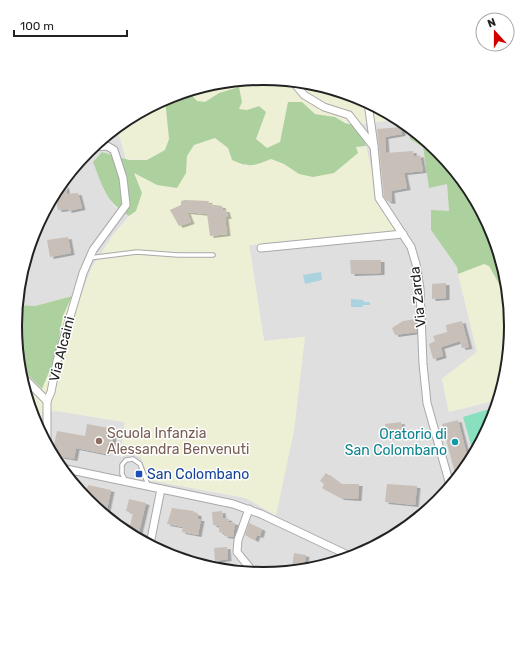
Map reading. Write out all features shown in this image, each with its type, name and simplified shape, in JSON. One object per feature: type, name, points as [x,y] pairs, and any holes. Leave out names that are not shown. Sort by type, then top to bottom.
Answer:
[{"type":"street","points":[[298,88],[304,95],[324,107],[350,116],[374,147]]},
{"type":"street","name":"Via Zarda","points":[[369,109],[379,198],[403,234],[413,253],[420,289],[423,364],[427,403],[449,481]]},
{"type":"street","name":"Via Alcaini","points":[[47,433],[47,401],[51,392],[57,361],[75,297],[93,250],[126,205],[123,178],[114,150],[106,146],[103,146]]},
{"type":"street","points":[[261,248],[403,234]]},
{"type":"street","points":[[29,382],[47,401]]},
{"type":"street","points":[[69,470],[233,504],[262,514],[345,554]]},
{"type":"street","points":[[151,540],[161,489]]},
{"type":"street","points":[[249,510],[238,540],[237,552],[249,567]]},
{"type":"lane","points":[[89,258],[137,252],[178,255],[213,255]]},
{"type":"lane","points":[[126,481],[122,474],[122,465],[126,460],[133,459],[140,464],[148,486]]},
{"type":"shaded area","points":[[389,120],[398,126],[409,134],[410,139],[423,147],[429,187],[447,183],[449,211],[431,230],[457,267],[477,352],[442,379],[449,412],[493,401],[487,419],[473,447],[455,474],[423,508],[384,536],[356,550],[326,560],[311,563],[295,566],[265,568],[259,566],[259,568],[232,566],[216,563],[201,560],[171,550],[143,536],[116,518],[82,486],[54,447],[42,423],[41,412],[57,411],[125,422],[120,457],[131,454],[141,457],[149,480],[246,498],[275,515],[304,337],[264,341],[249,245],[396,231],[378,199],[361,124]]},
{"type":"shaded area","points":[[119,133],[126,159],[102,152],[103,189],[115,207],[129,216],[113,235],[92,267],[82,293],[35,306],[23,305],[24,295],[30,264],[40,234],[54,206],[72,179],[104,145]]},
{"type":"green space","points":[[264,85],[295,87],[326,93],[356,103],[389,120],[361,124],[362,127],[345,122],[335,117],[315,114],[302,102],[288,102],[280,142],[267,149],[256,139],[266,112],[258,106],[247,110],[239,109],[219,93],[205,103],[197,101],[192,96],[232,87]]},
{"type":"green space","points":[[239,87],[242,102],[239,109],[247,110],[259,106],[266,112],[256,139],[267,148],[280,142],[288,102],[302,102],[315,114],[335,117],[345,123],[362,127],[366,146],[356,147],[358,153],[334,173],[313,177],[299,174],[284,164],[271,159],[252,165],[238,163],[232,160],[228,148],[215,138],[194,145],[187,156],[186,173],[177,188],[157,185],[134,173],[142,193],[136,211],[129,216],[115,205],[102,186],[93,162],[102,152],[129,160],[147,160],[165,150],[169,139],[166,106],[192,96],[197,101],[205,102],[219,93]]},
{"type":"green space","points":[[166,106],[169,139],[165,150],[147,160],[126,159],[119,133],[143,117]]},
{"type":"green space","points":[[409,134],[445,167],[473,206],[487,234],[497,264],[502,289],[489,266],[484,264],[458,274],[457,267],[431,230],[431,210],[449,211],[447,184],[429,188],[423,147],[410,139]]},
{"type":"green space","points":[[215,138],[228,148],[232,160],[245,166],[259,164],[271,159],[284,164],[299,174],[356,147],[366,146],[378,199],[396,231],[249,245],[264,341],[305,337],[294,431],[276,515],[246,498],[149,480],[141,457],[131,454],[120,457],[125,422],[57,411],[42,412],[43,424],[30,389],[27,374],[41,389],[56,355],[63,316],[72,296],[82,293],[92,267],[113,235],[136,210],[133,173],[157,185],[186,173],[187,156],[194,145]]},
{"type":"green space","points":[[484,264],[489,266],[502,289],[505,326],[503,358],[493,401],[449,412],[442,379],[477,352],[458,274]]},
{"type":"green space","points":[[72,296],[63,316],[56,355],[42,389],[27,374],[24,358],[22,326],[23,305],[35,306]]},
{"type":"green space","points":[[490,409],[487,419],[472,449],[463,417]]},
{"type":"water","points":[[321,272],[322,280],[305,284],[303,275]]},
{"type":"water","points":[[351,299],[370,302],[370,305],[363,305],[363,307],[351,307]]},
{"type":"building","points":[[400,127],[402,129],[402,134],[385,137],[386,153],[413,151],[414,157],[420,155],[423,171],[404,173],[407,188],[391,191],[392,202],[387,201],[384,197],[377,129]]},
{"type":"building","points":[[66,188],[67,194],[78,193],[82,208],[68,211],[68,209],[58,210],[57,202],[62,196]]},
{"type":"building","points":[[181,201],[209,201],[208,204],[222,206],[223,210],[226,210],[228,217],[225,217],[227,234],[210,236],[207,214],[187,212],[191,222],[179,226],[170,210],[181,205]]},
{"type":"building","points":[[68,237],[71,253],[50,257],[47,240]]},
{"type":"building","points":[[350,260],[381,260],[381,273],[351,274]]},
{"type":"building","points":[[446,283],[446,298],[432,299],[432,284]]},
{"type":"building","points":[[416,319],[417,332],[395,335],[392,328],[403,321]]},
{"type":"building","points":[[462,321],[469,347],[462,348],[460,341],[441,347],[443,356],[433,359],[429,344],[435,341],[433,336],[447,332],[446,325]]},
{"type":"building","name":"Oratorio di San Colombano","points":[[458,420],[467,456],[455,474],[442,424]]},
{"type":"building","points":[[401,422],[403,436],[387,438],[385,424]]},
{"type":"building","points":[[87,424],[114,429],[112,444],[108,443],[106,454],[76,448],[74,459],[60,457],[54,446],[57,431],[85,436]]},
{"type":"building","points":[[326,473],[341,484],[359,484],[358,499],[341,498],[322,488],[324,484],[320,481]]},
{"type":"building","points":[[387,484],[417,486],[415,505],[385,502]]},
{"type":"building","points":[[88,485],[111,490],[107,510],[104,508],[87,491]]},
{"type":"building","points":[[129,499],[146,503],[139,533],[130,527],[133,513],[126,511]]},
{"type":"building","points":[[172,508],[194,511],[193,513],[198,514],[198,519],[201,519],[198,535],[182,532],[183,527],[167,524]]},
{"type":"building","points":[[222,511],[223,518],[229,519],[228,522],[235,523],[233,537],[224,536],[224,533],[219,532],[219,526],[213,525],[212,512]]},
{"type":"building","points":[[249,523],[262,529],[260,536],[257,535],[255,540],[245,535]]},
{"type":"building","points":[[227,547],[228,559],[215,561],[214,548]]},
{"type":"building","points":[[166,548],[177,550],[177,552]]},
{"type":"building","points":[[294,553],[306,555],[304,564],[292,566]]},
{"type":"place","name":"Scuola Infanzia Alessandra Benvenuti","points":[[99,441]]},
{"type":"place","name":"Oratorio di San Colombano","points":[[455,442]]},
{"type":"place","name":"San Colombano","points":[[139,474]]}]
